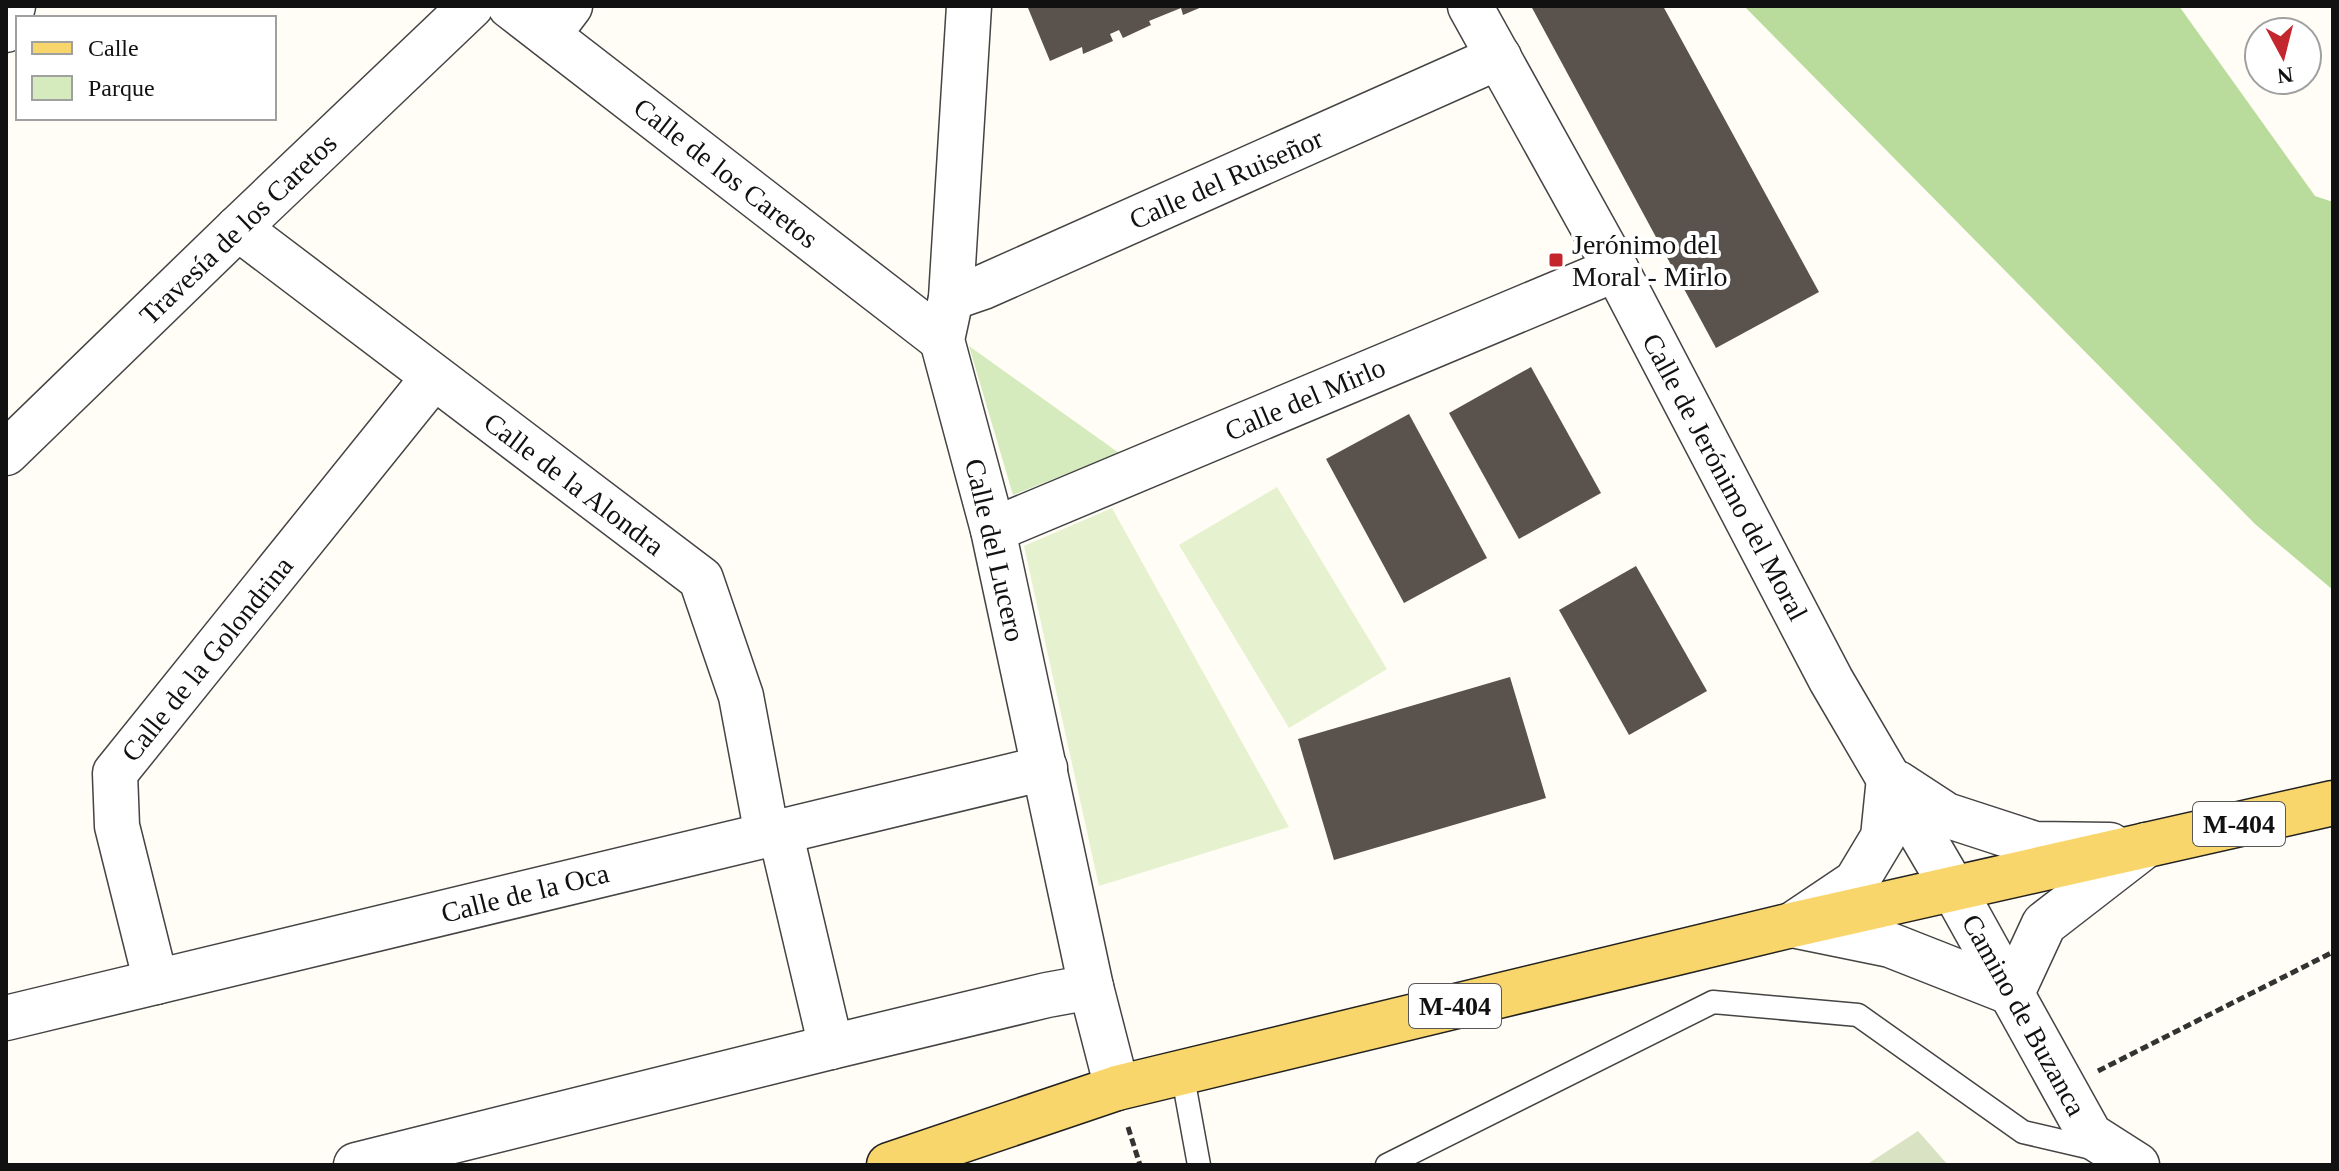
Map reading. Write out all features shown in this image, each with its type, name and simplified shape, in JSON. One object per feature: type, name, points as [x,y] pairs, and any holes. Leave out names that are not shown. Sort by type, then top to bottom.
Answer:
[{"type":"main road","name":"M-404","points":[[889,1165],[1117,1088],[1792,925],[2333,803]]},
{"type":"street","points":[[6,30],[13,6]]},
{"type":"street","name":"Travesía de los Caretos","points":[[6,453],[471,6]]},
{"type":"street","name":"Calle de los Caretos","points":[[510,6],[559,20],[947,319]]},
{"type":"street","name":"Calle del Lucero","points":[[969,6],[947,319],[1091,987],[1117,1088]]},
{"type":"street","name":"Calle de Jerónimo del Moral","points":[[1470,6],[1616,269],[1831,680],[1954,890]]},
{"type":"street","name":"Calle del Ruiseñor","points":[[947,319],[983,287],[1499,57]]},
{"type":"street","name":"Calle de la Alondra","points":[[238,228],[701,579],[741,696],[831,1047]]},
{"type":"street","name":"Calle del Mirlo","points":[[993,530],[1616,269]]},
{"type":"street","name":"Calle de la Golondrina","points":[[156,982],[117,826],[115,773],[433,378]]},
{"type":"street","name":"Calle de la Oca","points":[[6,1018],[1045,768]]},
{"type":"street","points":[[1792,925],[1856,882],[1883,837],[1889,778]]},
{"type":"street","name":"Calle de Jerónimo del Moral","points":[[1889,778],[1946,815],[2035,844],[2146,845]]},
{"type":"street","points":[[1792,925],[1890,945],[2012,993],[2044,924],[2146,845]]},
{"type":"street","name":"Camino de Buzanca","points":[[1954,890],[2090,1135],[2129,1160]]},
{"type":"street","points":[[356,1165],[831,1047],[1091,987]]},
{"type":"lane","points":[[1387,1165],[1713,1002],[1858,1015],[2023,1132],[2129,1160]]},
{"type":"lane","points":[[1182,1072],[1199,1165]]},
{"type":"path","points":[[2064,1088],[2333,952]]},
{"type":"green space","points":[[1744,6],[2179,6],[2315,196],[2333,202],[2333,590],[2255,524]]},
{"type":"green space","points":[[969,346],[1119,453],[1013,495]]},
{"type":"green space","points":[[1277,487],[1387,669],[1289,728],[1179,545]]},
{"type":"green space","points":[[1112,508],[1289,827],[1099,886],[1024,546]]},
{"type":"green space","points":[[1918,1131],[1948,1165],[1866,1165]]},
{"type":"building","points":[[1204,6],[1183,15],[1181,8],[1149,21],[1151,25],[1123,38],[1119,30],[1110,34],[1113,41],[1083,54],[1082,47],[1050,61],[1028,8]]},
{"type":"building","points":[[1531,6],[1663,6],[1819,292],[1716,348]]},
{"type":"building","points":[[1531,367],[1601,493],[1519,539],[1449,413]]},
{"type":"building","points":[[1409,414],[1487,558],[1404,603],[1326,459]]},
{"type":"building","points":[[1636,566],[1707,691],[1629,735],[1559,610]]},
{"type":"building","points":[[1510,677],[1546,798],[1334,860],[1298,739]]},
{"type":"place","name":"Jerónimo del Moral - Mirlo","points":[[1556,260]]}]
